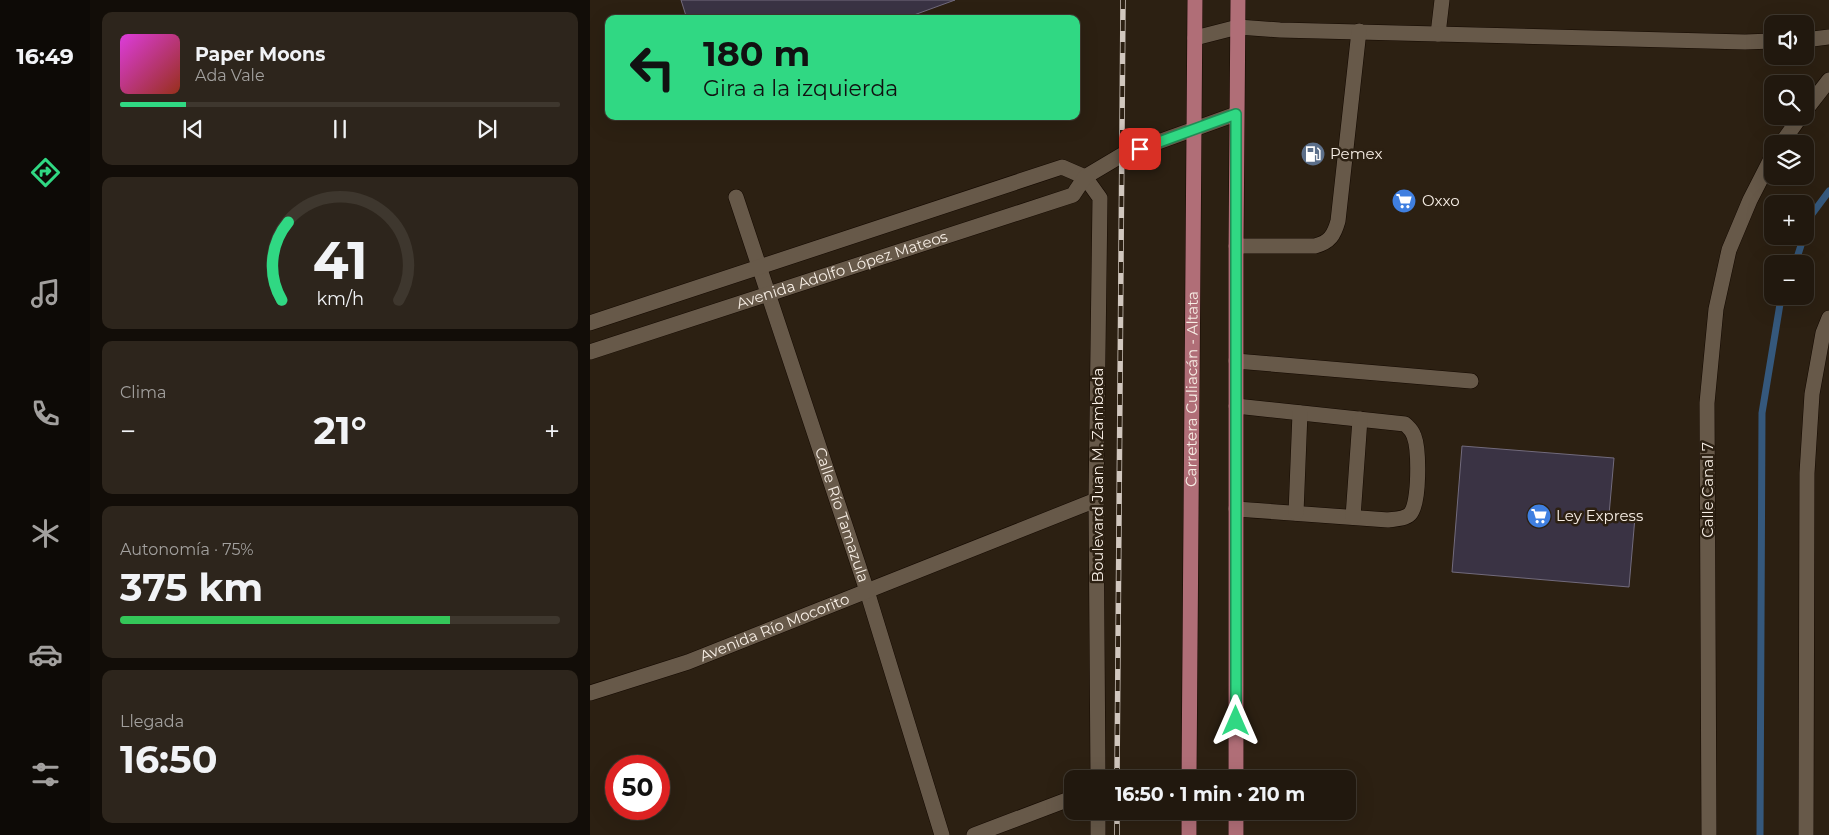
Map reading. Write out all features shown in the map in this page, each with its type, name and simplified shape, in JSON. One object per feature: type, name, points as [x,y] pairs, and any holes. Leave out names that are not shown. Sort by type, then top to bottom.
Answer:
[{"type":"main road","name":"Carretera Culiacán - Altata","points":[[1189,770],[1195,0]]},
{"type":"main road","points":[[1236,770],[1236,114],[1238,0]]},
{"type":"main road","points":[[1189,820],[1189,835]]},
{"type":"main road","points":[[1236,820],[1236,835]]},
{"type":"street","points":[[1438,34],[1442,0]]},
{"type":"street","points":[[1195,38],[1238,27],[1280,30],[1764,41]]},
{"type":"street","points":[[1236,246],[1315,246],[1326,243],[1335,233],[1338,221],[1359,31]]},
{"type":"street","points":[[1814,39],[1829,37]]},
{"type":"street","points":[[1814,99],[1829,80]]},
{"type":"street","name":"Avenida Adolfo López Mateos","points":[[590,352],[1072,195],[1085,177],[1122,156],[1236,114]]},
{"type":"street","name":"Avenida Adolfo López Mateos","points":[[590,324],[1062,167],[1085,177]]},
{"type":"street","name":"Calle Canal 7","points":[[1709,835],[1707,403],[1716,309],[1729,250],[1764,173]]},
{"type":"street","name":"Boulevard Juan M. Zambada","points":[[1085,177],[1100,198],[1096,500],[1098,770]]},
{"type":"street","name":"Calle Río Tamazula","points":[[736,198],[866,592],[942,835]]},
{"type":"street","points":[[1806,835],[1807,473],[1812,394],[1823,333],[1829,318]]},
{"type":"street","points":[[1236,361],[1471,381]]},
{"type":"street","points":[[1236,406],[1404,424],[1411,429],[1418,461],[1415,504],[1410,514],[1402,518],[1388,520],[1236,509]]},
{"type":"street","points":[[1296,513],[1300,413]]},
{"type":"street","points":[[1353,517],[1360,419]]},
{"type":"street","name":"Avenida Río Mocorito","points":[[590,693],[688,662],[1096,500]]},
{"type":"street","points":[[974,835],[1064,801]]},
{"type":"street","points":[[1098,820],[1098,835]]},
{"type":"building","points":[[681,0],[955,0],[914,15],[686,15]]},
{"type":"building","name":"Ley Express","points":[[1462,446],[1614,458],[1609,515],[1635,517],[1629,587],[1452,572]]},
{"type":"waterway","points":[[1814,211],[1829,191]]},
{"type":"waterway","points":[[1798,255],[1801,245]]},
{"type":"waterway","points":[[1760,835],[1762,413],[1780,305]]},
{"type":"railway","points":[[1117,770],[1123,0]]},
{"type":"railway","points":[[1117,820],[1117,835]]},
{"type":"place","name":"Pemex","points":[[1313,154]]},
{"type":"place","name":"Oxxo","points":[[1404,201]]},
{"type":"place","name":"Ley Express","points":[[1539,516]]},
{"type":"route","points":[[1140,149],[1236,114],[1236,721]]}]
